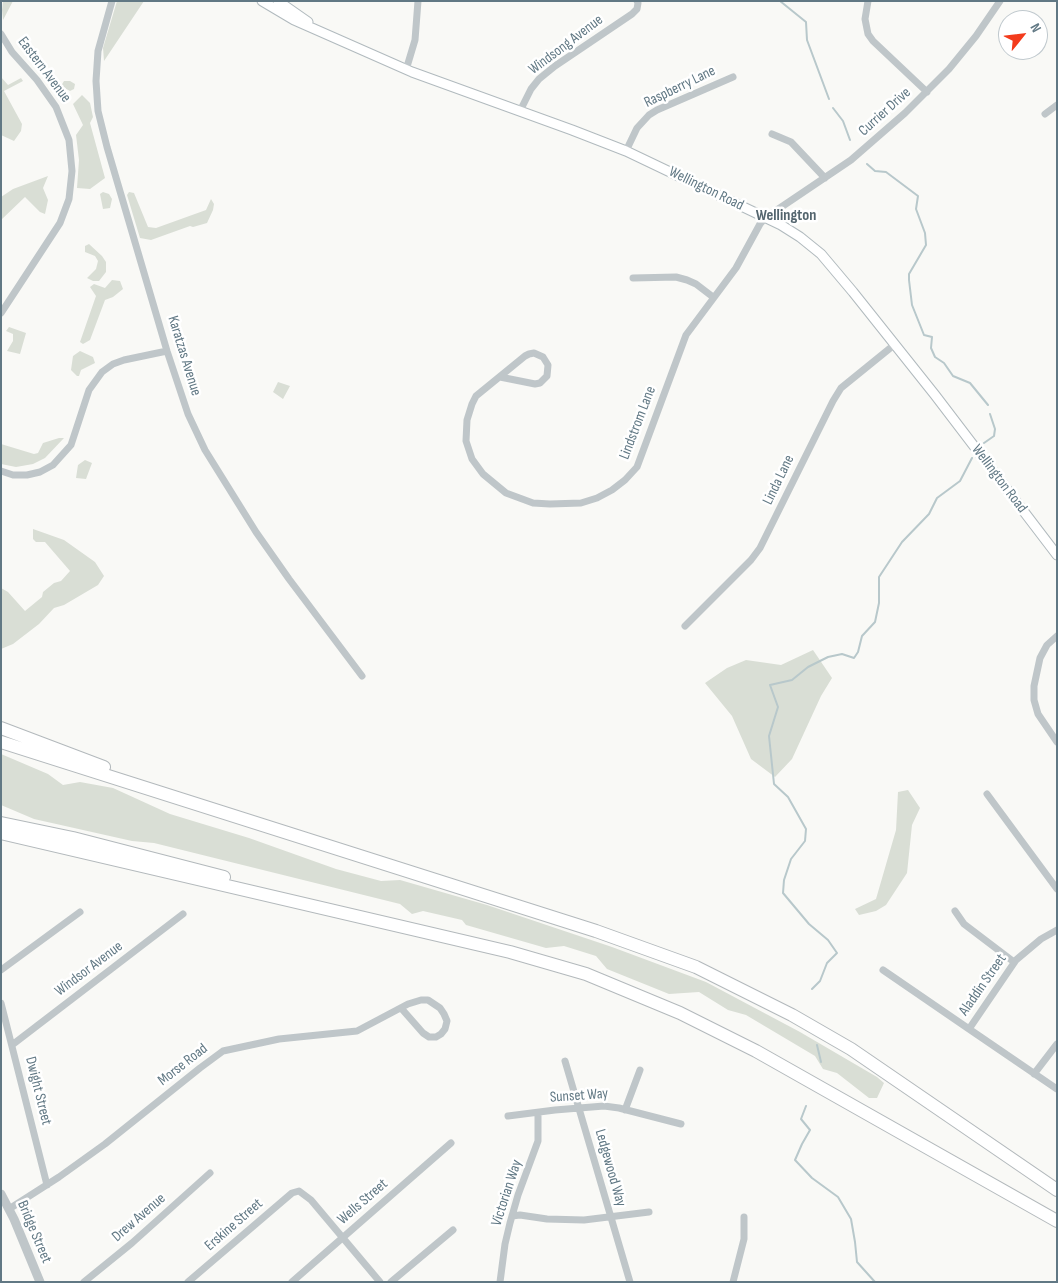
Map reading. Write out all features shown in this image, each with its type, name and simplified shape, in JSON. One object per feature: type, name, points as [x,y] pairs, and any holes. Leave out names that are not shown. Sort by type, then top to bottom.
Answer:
[{"type":"highway","points":[[1,728],[109,769],[142,788]]},
{"type":"highway","points":[[1,742],[596,931],[696,967],[792,1015],[851,1049],[1057,1190]]},
{"type":"highway","points":[[1,823],[73,838],[223,877],[354,914],[510,952],[577,972],[713,1028],[807,1079],[1057,1221]]},
{"type":"highway","points":[[1,833],[299,904],[354,914]]},
{"type":"main road","name":"Wellington Road","points":[[262,1],[294,20],[314,27],[406,70],[593,137],[626,151],[790,230],[815,248],[834,270],[1057,555]]},
{"type":"main road","name":"Wellington Road","points":[[278,1],[314,27]]},
{"type":"street","name":"Karatzas Avenue","points":[[112,1],[98,51],[96,81],[98,111],[107,147],[188,414],[205,450],[256,532],[362,676]]},
{"type":"street","points":[[406,70],[416,40],[418,1]]},
{"type":"street","points":[[868,1],[865,19],[868,34],[927,92]]},
{"type":"street","name":"Currier Drive","points":[[765,218],[825,178],[873,142],[927,92],[958,59],[1000,1]]},
{"type":"street","name":"Windsong Avenue","points":[[520,111],[531,90],[543,76],[632,14],[637,5]]},
{"type":"street","name":"Eastern Avenue","points":[[1,34],[12,52],[37,80],[56,107],[69,140],[72,171],[69,199],[60,223],[1,313]]},
{"type":"street","name":"Raspberry Lane","points":[[626,151],[637,128],[657,110],[733,77]]},
{"type":"street","points":[[1045,114],[1057,105]]},
{"type":"street","points":[[772,134],[791,142],[825,178]]},
{"type":"street","name":"Lindstrom Lane","points":[[500,377],[535,384],[540,383],[547,376],[548,365],[539,354],[529,354],[476,396],[466,420],[466,441],[468,450],[483,474],[506,493],[533,503],[572,504],[597,498],[612,490],[637,467],[680,347],[689,328],[736,268],[765,218]]},
{"type":"street","points":[[633,278],[676,277],[696,284],[713,297]]},
{"type":"street","name":"Linda Lane","points":[[684,626],[751,560],[760,548],[841,388],[894,345]]},
{"type":"street","points":[[1,472],[12,475],[27,475],[40,472],[53,465],[72,445],[89,390],[102,372],[113,364],[124,360],[168,351]]},
{"type":"street","points":[[1057,636],[1047,645],[1040,658],[1034,686],[1034,700],[1038,714],[1057,742]]},
{"type":"street","points":[[987,794],[1057,889]]},
{"type":"street","points":[[955,911],[964,924],[1014,962]]},
{"type":"street","points":[[1,970],[80,912]]},
{"type":"street","name":"Windsor Avenue","points":[[12,1045],[183,914]]},
{"type":"street","name":"Aladdin Street","points":[[1057,930],[1041,939],[1014,962],[969,1029],[1057,1089]]},
{"type":"street","points":[[883,970],[969,1029]]},
{"type":"street","name":"Morse Road","points":[[10,1209],[105,1144],[224,1051],[279,1039],[357,1031],[401,1008],[414,1002],[428,1000],[444,1014],[446,1021],[445,1029],[436,1038],[428,1037],[422,1033],[401,1008]]},
{"type":"street","name":"Dwight Street","points":[[1,1003],[47,1185]]},
{"type":"street","points":[[1034,1074],[1057,1044]]},
{"type":"street","name":"Ledgewood Way","points":[[565,1061],[630,1282]]},
{"type":"street","points":[[625,1110],[640,1070]]},
{"type":"street","name":"Sunset Way","points":[[508,1116],[578,1107],[604,1106],[681,1124]]},
{"type":"street","name":"Victorian Way","points":[[500,1282],[505,1244],[512,1216],[538,1141],[538,1113]]},
{"type":"street","name":"Wells Street","points":[[292,1282],[452,1143]]},
{"type":"street","name":"Drew Avenue","points":[[84,1282],[132,1243],[210,1173]]},
{"type":"street","name":"Erskine Street","points":[[188,1282],[292,1193],[299,1192],[305,1195],[342,1238]]},
{"type":"street","name":"Bridge Street","points":[[1,1194],[10,1209],[40,1282]]},
{"type":"street","points":[[512,1216],[584,1220],[649,1212]]},
{"type":"street","points":[[733,1282],[744,1239],[744,1217]]},
{"type":"street","points":[[392,1282],[453,1230]]},
{"type":"street","points":[[342,1238],[380,1282]]},
{"type":"shaded area","points":[[3,1],[13,1],[3,20],[2,10]]},
{"type":"shaded area","points":[[117,1],[144,1],[104,61],[103,48]]},
{"type":"shaded area","points":[[1,77],[8,85],[21,78],[23,81],[4,91],[22,124],[21,131],[14,141],[1,135]]},
{"type":"shaded area","points":[[64,81],[70,81],[75,84],[74,89],[70,91],[61,86]]},
{"type":"shaded area","points":[[82,95],[90,103],[93,117],[90,123],[105,178],[90,189],[77,188],[79,160],[76,135],[83,125],[73,104]]},
{"type":"shaded area","points":[[48,176],[43,188],[48,200],[45,214],[40,212],[25,197],[1,220],[1,197],[13,189]]},
{"type":"shaded area","points":[[103,192],[109,194],[112,199],[110,208],[103,209],[100,194]]},
{"type":"shaded area","points":[[129,192],[134,193],[148,227],[156,228],[206,210],[211,199],[214,204],[213,210],[207,223],[193,227],[190,226],[151,240],[140,238],[127,195]]},
{"type":"shaded area","points":[[89,244],[106,262],[106,272],[99,281],[87,278],[96,269],[98,261],[95,256],[85,252],[85,246]]},
{"type":"shaded area","points":[[112,280],[120,281],[123,289],[113,297],[105,300],[90,340],[83,344],[80,342],[96,296],[90,287],[94,284],[105,288]]},
{"type":"shaded area","points":[[9,327],[26,333],[20,354],[7,351],[13,341],[13,334],[6,331]]},
{"type":"shaded area","points":[[80,351],[93,357],[95,363],[81,370],[79,376],[77,376],[71,370],[73,356]]},
{"type":"shaded area","points":[[278,382],[290,386],[283,399],[273,392]]},
{"type":"shaded area","points":[[64,438],[45,458],[33,464],[16,467],[1,464],[1,444],[34,454],[38,453],[43,443]]},
{"type":"shaded area","points":[[85,460],[92,463],[86,479],[76,478],[78,465]]},
{"type":"shaded area","points":[[33,529],[64,540],[95,562],[104,576],[98,585],[64,605],[54,608],[39,624],[13,644],[1,649],[1,588],[8,592],[25,611],[42,597],[43,592],[54,583],[61,581],[70,571],[45,542],[36,542],[33,539]]},
{"type":"shaded area","points":[[813,650],[832,678],[821,696],[792,759],[775,777],[751,759],[732,716],[705,683],[727,668],[746,660],[781,665]]},
{"type":"shaded area","points":[[1,754],[48,774],[63,785],[80,782],[113,788],[170,814],[249,838],[336,869],[381,881],[400,880],[487,905],[612,947],[706,982],[800,1032],[884,1083],[877,1098],[869,1098],[837,1073],[823,1069],[815,1056],[746,1015],[728,1010],[699,992],[669,994],[607,969],[596,956],[564,946],[546,948],[466,925],[462,920],[423,911],[412,914],[400,904],[154,843],[132,841],[34,819],[1,805]]},
{"type":"shaded area","points":[[908,790],[920,808],[912,825],[907,873],[886,905],[876,911],[859,915],[855,909],[876,899],[896,830],[898,792]]},
{"type":"waterway","points":[[780,1],[806,22],[807,40],[829,99]]},
{"type":"waterway","points":[[833,108],[843,121],[850,140]]},
{"type":"waterway","points":[[867,164],[875,171],[886,172],[918,196],[916,209],[925,233],[926,245],[909,274],[912,305],[924,335],[932,337],[931,348],[935,357],[944,363],[953,376],[970,383],[988,405]]},
{"type":"waterway","points":[[984,443],[994,436],[995,429],[990,414]]},
{"type":"waterway","points":[[812,989],[820,981],[827,963],[837,953],[828,940],[809,924],[783,893],[784,880],[791,859],[805,841],[806,829],[788,797],[774,784],[769,736],[778,707],[770,685],[792,680],[808,667],[828,657],[842,654],[854,658],[858,652],[862,636],[875,622],[879,603],[879,577],[902,542],[929,514],[937,498],[960,481],[972,458]]},
{"type":"waterway","points":[[817,1045],[821,1062]]},
{"type":"waterway","points":[[806,1106],[801,1119],[810,1130],[795,1160],[812,1178],[838,1197],[851,1219],[857,1262],[875,1282]]},
{"type":"district","name":"Wellington","points":[[786,216]]}]
